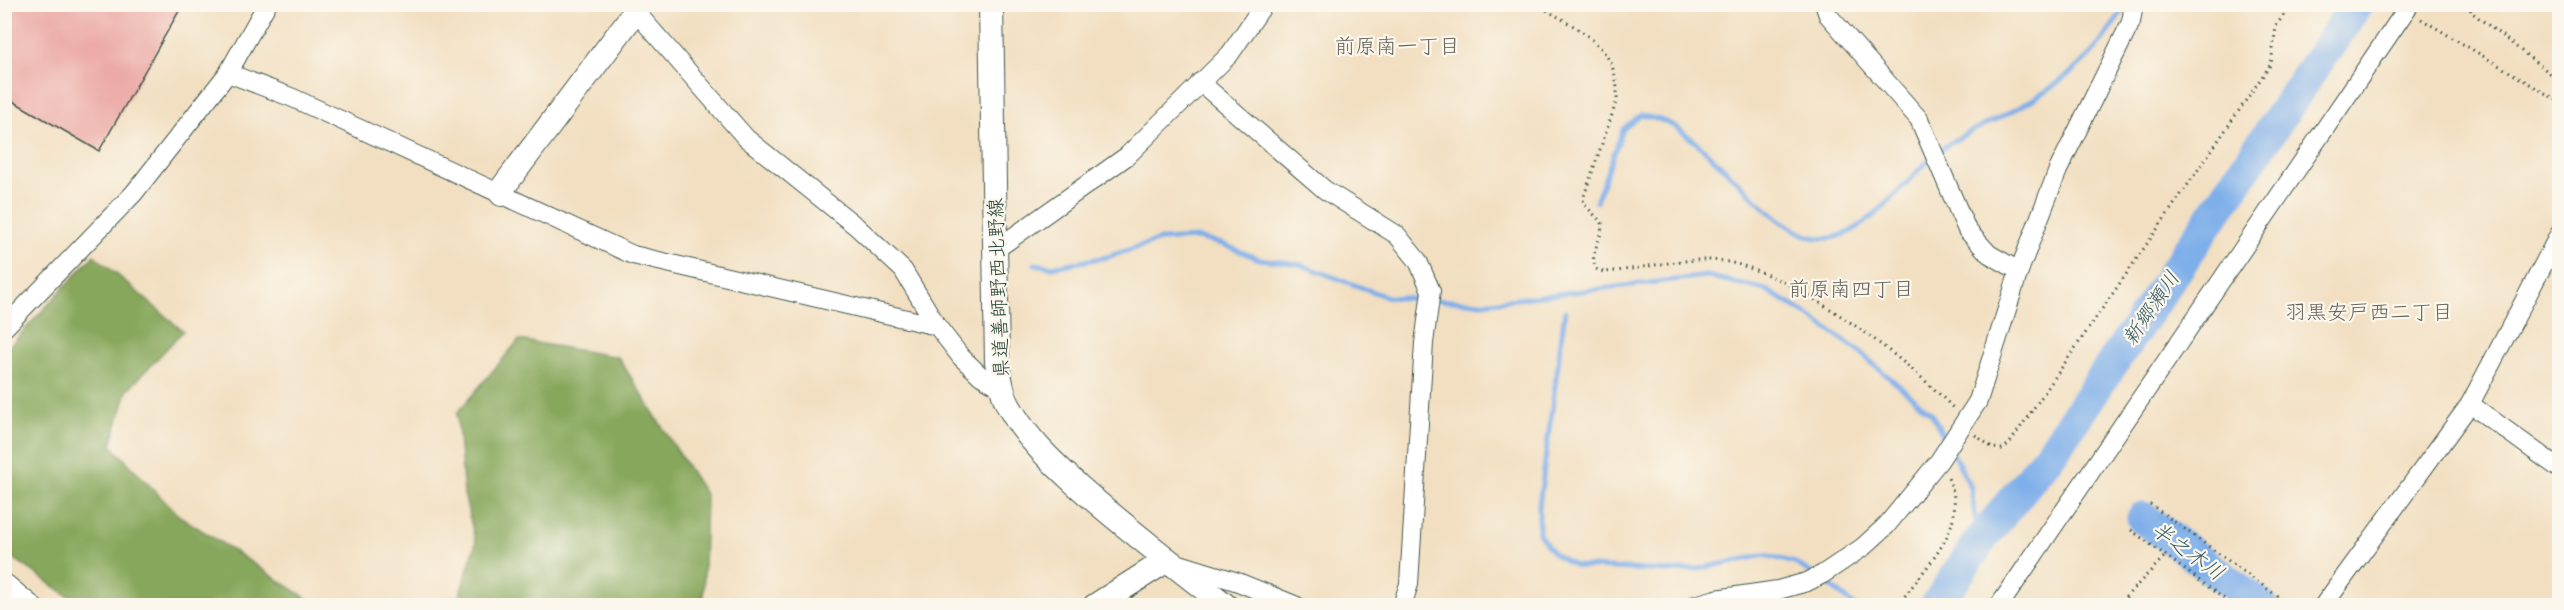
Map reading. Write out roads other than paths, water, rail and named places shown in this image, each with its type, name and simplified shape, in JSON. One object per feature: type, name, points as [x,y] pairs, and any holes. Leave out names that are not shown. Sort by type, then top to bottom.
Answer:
[{"type":"main road","name":"県道善師野西北野線","points":[[991,4],[997,362],[1009,408],[1023,429],[1047,456],[1117,520],[1226,606]]},
{"type":"main road","points":[[502,194],[504,186],[635,7]]},
{"type":"main road","points":[[1095,606],[1167,560]]},
{"type":"street","points":[[4,328],[134,193],[228,73],[267,4]]},
{"type":"street","points":[[995,255],[1127,156],[1230,54],[1264,4]]},
{"type":"street","points":[[1824,4],[1828,15],[1919,119],[1967,230],[1989,254],[2019,271]]},
{"type":"street","points":[[635,7],[746,138],[857,227],[903,270],[937,326],[961,357],[981,376],[1002,388]]},
{"type":"street","points":[[1999,606],[2408,7]]},
{"type":"street","points":[[1692,606],[1815,578],[1863,547],[1886,525],[1941,457],[1978,401],[2019,271],[2058,170],[2132,13]]},
{"type":"street","points":[[228,73],[293,98],[633,255],[937,326]]},
{"type":"street","points":[[1200,82],[1325,190],[1397,235],[1418,261],[1431,291],[1409,584],[1402,606]]},
{"type":"street","points":[[2323,606],[2470,404],[2559,234]]},
{"type":"street","points":[[2470,404],[2559,469]]},
{"type":"street","points":[[1167,560],[1238,582],[1297,606]]},
{"type":"street","points":[[4,582],[33,606]]},
{"type":"waterway","points":[[1596,202],[1623,129],[1641,115],[1665,122],[1686,134],[1781,221],[1800,232],[1818,238],[1835,237],[1869,219],[1943,148],[2032,100],[2075,70],[2098,45],[2118,18],[2124,4]]},
{"type":"waterway","name":"新郷瀬川","points":[[1936,606],[1979,542],[2052,452],[2357,4]]},
{"type":"waterway","points":[[1035,264],[1052,267],[1107,257],[1160,240],[1197,238],[1222,244],[1259,259],[1299,264],[1387,297],[1482,303],[1707,276],[1766,290],[1805,313],[1856,349],[1932,414],[1947,443]]},
{"type":"waterway","points":[[1565,311],[1539,506],[1539,534],[1554,554],[1575,566],[1667,571],[1697,569],[1765,555],[1795,563],[1813,574]]},
{"type":"waterway","points":[[1952,451],[1971,488],[1979,542]]},
{"type":"waterway","name":"半之木川","points":[[2143,518],[2262,606]]},
{"type":"waterway","points":[[1821,578],[1855,606]]},
{"type":"district","name":"前原南一丁目","points":[[1397,46]]},
{"type":"district","name":"前原南四丁目","points":[[1851,289]]},
{"type":"district","name":"羽黒安戸西二丁目","points":[[2369,312]]}]
